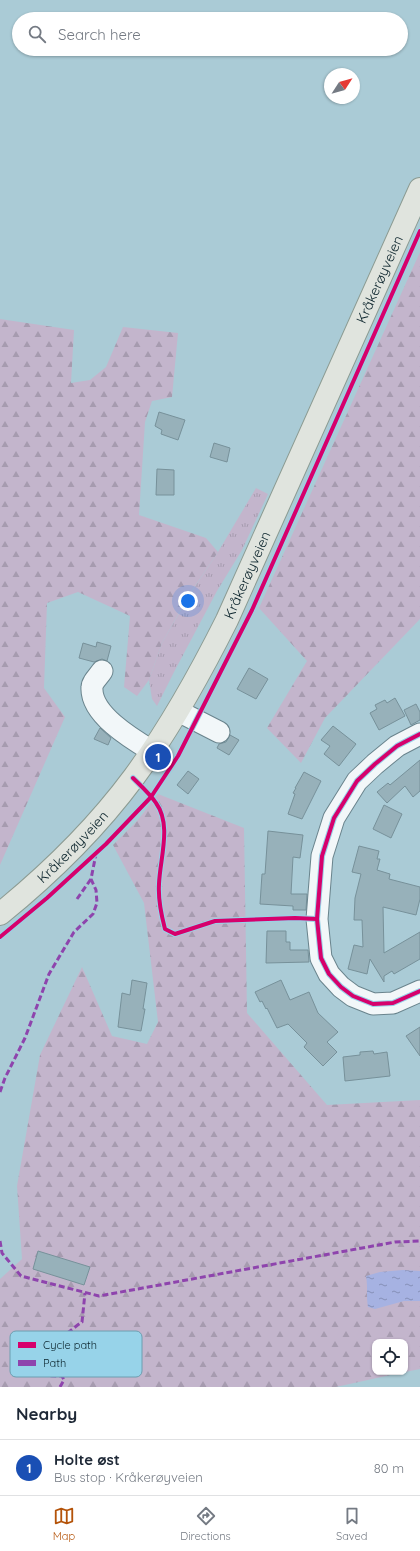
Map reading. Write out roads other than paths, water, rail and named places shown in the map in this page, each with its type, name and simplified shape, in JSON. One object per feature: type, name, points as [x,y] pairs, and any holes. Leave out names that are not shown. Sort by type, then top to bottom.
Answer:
[{"type":"main road","name":"Kråkerøyveien","points":[[0,914],[42,877],[99,818],[133,778],[178,711],[208,659],[230,613],[420,189]]},
{"type":"street","points":[[102,671],[92,686],[93,696],[99,709],[130,737],[152,751]]},
{"type":"street","points":[[178,711],[219,732]]},
{"type":"street","points":[[420,734],[397,746],[357,781],[334,818],[322,856],[317,919],[321,958],[329,974],[352,996],[373,1004],[393,1003],[420,991]]},
{"type":"water","points":[[403,1270],[420,1271],[420,1301],[404,1301],[375,1309],[368,1307],[366,1276],[380,1272]]},
{"type":"place","name":"Holte øst","points":[[158,757]]}]
